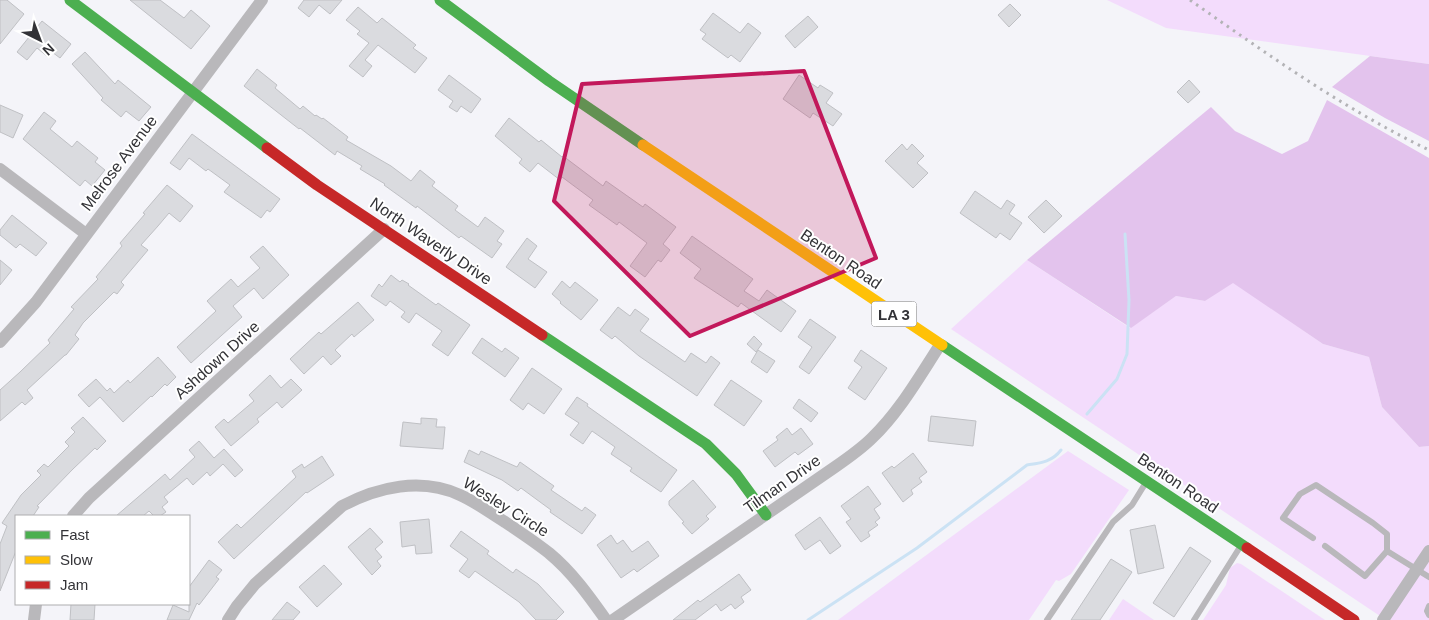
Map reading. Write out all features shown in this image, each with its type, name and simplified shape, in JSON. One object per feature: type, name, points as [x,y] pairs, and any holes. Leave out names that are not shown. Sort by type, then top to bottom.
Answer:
[{"type":"main road","name":"North Waverly Drive","points":[[70,0],[317,185],[706,444],[736,474],[766,515]]},
{"type":"main road","name":"Benton Road","points":[[440,0],[574,98],[705,187],[1354,620]]},
{"type":"street","name":"Melrose Avenue","points":[[0,342],[36,302],[262,0]]},
{"type":"street","points":[[0,169],[86,234]]},
{"type":"street","name":"Ashdown Drive","points":[[74,515],[89,498],[384,229]]},
{"type":"street","name":"Tilman Drive","points":[[613,620],[836,467],[871,439],[906,399],[940,345]]},
{"type":"street","name":"Wesley Circle","points":[[228,620],[256,584],[342,506],[386,488],[413,486],[437,488],[459,494],[532,541],[550,554],[570,573],[606,620]]},
{"type":"street","points":[[1383,620],[1429,551]]},
{"type":"street","points":[[34,620],[36,605]]},
{"type":"lane","points":[[1047,620],[1113,522],[1132,504],[1147,481]]},
{"type":"lane","points":[[1313,538],[1283,518],[1300,494],[1316,484],[1387,534],[1387,551],[1365,576],[1325,546]]},
{"type":"lane","points":[[1194,620],[1241,544]]},
{"type":"lane","points":[[1387,551],[1429,577]]},
{"type":"lane","points":[[1429,606],[1426,611],[1429,615]]},
{"type":"highlighted area","points":[[804,71],[876,258],[690,336],[554,201],[582,84]]},
{"type":"shaded area","points":[[1107,0],[1429,0],[1429,64],[1166,28]]},
{"type":"shaded area","points":[[1370,56],[1429,64],[1429,141],[1332,87]]},
{"type":"shaded area","points":[[1327,100],[1429,158],[1429,446],[1419,447],[1382,407],[1369,357],[1323,344],[1233,283],[1205,301],[1176,296],[1131,328],[1027,260],[1211,107],[1235,131],[1282,154],[1308,141]]},
{"type":"shaded area","points":[[1027,260],[1130,328],[1176,296],[1205,301],[1233,282],[1323,344],[1369,357],[1382,407],[1419,447],[1429,446],[1429,620],[1386,620],[951,329]]},
{"type":"shaded area","points":[[1068,451],[1129,490],[1071,574],[1059,581],[1056,580],[1029,620],[838,620]]},
{"type":"shaded area","points":[[1237,563],[1325,620],[1203,620],[1226,585],[1230,568]]},
{"type":"shaded area","points":[[1123,599],[1154,620],[1109,620]]},
{"type":"building","points":[[0,0],[7,0],[24,14],[0,44]]},
{"type":"building","points":[[130,0],[160,0],[184,18],[191,10],[210,26],[191,49]]},
{"type":"building","points":[[304,0],[342,0],[330,14],[319,5],[309,17],[298,8]]},
{"type":"building","points":[[1010,4],[1021,15],[1009,27],[998,15]]},
{"type":"building","points":[[358,7],[377,23],[382,18],[416,45],[413,48],[427,58],[415,73],[378,45],[365,60],[372,66],[363,77],[349,66],[369,43],[357,34],[360,31],[346,20]]},
{"type":"building","points":[[713,13],[740,33],[748,23],[761,33],[740,62],[731,55],[728,58],[702,39],[706,34],[700,30]]},
{"type":"building","points":[[808,16],[818,27],[795,48],[785,36]]},
{"type":"building","points":[[42,21],[71,44],[60,58],[52,52],[48,57],[37,48],[27,60],[17,52]]},
{"type":"building","points":[[85,52],[115,84],[118,80],[151,107],[139,121],[126,111],[121,117],[101,100],[103,98],[72,64]]},
{"type":"building","points":[[257,69],[277,85],[275,88],[300,109],[303,106],[315,116],[323,118],[348,137],[346,140],[391,166],[411,181],[420,170],[435,182],[432,186],[458,206],[455,210],[478,227],[485,217],[504,231],[497,241],[502,244],[492,258],[461,236],[459,238],[417,206],[416,208],[385,184],[360,169],[362,166],[337,151],[335,155],[244,86]]},
{"type":"building","points":[[449,75],[481,99],[471,113],[461,106],[457,112],[449,107],[453,101],[438,90]]},
{"type":"building","points":[[799,75],[818,88],[820,85],[833,93],[826,103],[842,114],[833,126],[813,113],[810,118],[783,99]]},
{"type":"building","points":[[1189,80],[1200,92],[1188,103],[1177,92]]},
{"type":"building","points":[[0,105],[23,115],[13,138],[0,132]]},
{"type":"building","points":[[44,112],[56,121],[50,129],[72,147],[77,141],[98,158],[95,162],[105,170],[92,186],[85,180],[80,186],[23,139]]},
{"type":"building","points":[[509,118],[539,142],[541,140],[603,186],[606,181],[643,207],[645,204],[676,227],[663,244],[670,250],[661,262],[658,260],[645,277],[630,266],[647,243],[619,222],[617,225],[589,205],[593,200],[562,177],[560,180],[538,163],[530,172],[519,163],[522,159],[495,136]]},
{"type":"building","points":[[192,134],[280,199],[270,212],[267,210],[261,218],[224,192],[230,185],[208,169],[206,171],[189,158],[180,170],[170,163]]},
{"type":"building","points":[[902,144],[907,150],[912,144],[924,156],[917,163],[928,173],[913,188],[885,161]]},
{"type":"building","points":[[167,185],[193,206],[180,222],[169,213],[141,245],[148,250],[121,282],[124,285],[117,294],[114,292],[83,323],[75,335],[79,339],[66,355],[27,390],[33,398],[25,405],[22,402],[0,421],[0,390],[50,343],[48,340],[74,309],[71,307],[98,279],[96,277],[122,246],[120,243]]},
{"type":"building","points":[[975,191],[1001,209],[1007,200],[1015,205],[1009,214],[1022,223],[1010,240],[1000,233],[996,238],[960,213]]},
{"type":"building","points":[[1046,200],[1062,216],[1044,233],[1028,217]]},
{"type":"building","points":[[12,215],[47,243],[36,256],[20,244],[16,248],[0,235],[0,230]]},
{"type":"building","points":[[692,236],[753,279],[744,291],[759,301],[767,290],[796,311],[781,332],[741,303],[738,307],[694,278],[701,269],[680,253]]},
{"type":"building","points":[[527,238],[537,246],[528,259],[547,272],[535,288],[506,267]]},
{"type":"building","points":[[263,246],[289,275],[263,299],[254,288],[233,306],[242,317],[191,363],[177,347],[216,311],[207,301],[231,279],[238,287],[260,268],[250,257]]},
{"type":"building","points":[[0,260],[12,270],[0,285]]},
{"type":"building","points":[[391,275],[400,282],[402,280],[409,284],[436,305],[438,303],[470,325],[448,356],[432,345],[442,331],[416,313],[409,323],[401,317],[405,312],[390,301],[386,306],[371,296],[379,284],[382,287]]},
{"type":"building","points":[[562,281],[570,288],[575,282],[598,300],[581,320],[552,294]]},
{"type":"building","points":[[358,302],[374,320],[354,337],[352,334],[335,350],[341,356],[331,365],[323,356],[304,374],[290,359],[319,332],[321,334]]},
{"type":"building","points":[[618,307],[630,316],[635,309],[649,319],[640,331],[685,362],[691,353],[706,363],[711,356],[720,363],[697,396],[639,356],[615,336],[612,339],[600,330]]},
{"type":"building","points":[[810,319],[836,337],[809,374],[799,367],[812,347],[798,337]]},
{"type":"building","points":[[754,336],[762,344],[756,352],[747,344]]},
{"type":"building","points":[[482,338],[502,352],[505,348],[519,358],[505,377],[472,353]]},
{"type":"building","points":[[758,350],[775,361],[767,373],[751,362]]},
{"type":"building","points":[[861,350],[887,368],[865,400],[848,388],[862,367],[854,361]]},
{"type":"building","points":[[158,357],[176,377],[167,386],[165,384],[123,422],[100,397],[89,407],[78,395],[96,379],[107,391],[110,388],[114,393],[128,380],[130,383]]},
{"type":"building","points":[[532,368],[562,389],[544,414],[528,403],[523,410],[510,400]]},
{"type":"building","points":[[270,375],[281,388],[291,379],[302,390],[282,408],[277,402],[257,419],[259,422],[231,446],[215,427],[224,419],[228,423],[254,401],[249,395]]},
{"type":"building","points":[[731,380],[762,401],[744,426],[714,405]]},
{"type":"building","points":[[577,397],[677,470],[661,492],[630,471],[632,468],[611,454],[615,447],[592,431],[583,444],[570,435],[579,423],[565,414]]},
{"type":"building","points":[[799,399],[818,413],[811,422],[793,408]]},
{"type":"building","points":[[931,416],[976,421],[973,446],[928,441]]},
{"type":"building","points":[[83,417],[106,441],[97,450],[95,448],[73,469],[37,506],[39,507],[34,515],[15,515],[15,554],[0,591],[0,544],[7,526],[2,523],[21,495],[41,475],[37,471],[44,464],[48,467],[69,446],[65,442],[75,432],[71,428]]},
{"type":"building","points":[[421,418],[437,419],[436,427],[445,427],[443,449],[400,446],[403,422],[421,424]]},
{"type":"building","points":[[787,428],[792,435],[801,428],[813,444],[798,455],[795,452],[775,467],[763,451],[778,440],[776,437]]},
{"type":"building","points":[[199,441],[214,458],[224,449],[243,470],[235,477],[223,464],[210,476],[207,472],[193,485],[187,478],[164,497],[168,502],[162,507],[166,512],[162,515],[153,515],[149,511],[144,515],[117,515],[165,474],[170,480],[195,457],[189,450]]},
{"type":"building","points":[[469,450],[479,455],[481,451],[517,467],[520,462],[554,486],[551,490],[582,511],[585,507],[596,515],[582,534],[550,512],[551,510],[521,488],[518,491],[502,480],[464,462]]},
{"type":"building","points":[[913,453],[927,472],[919,478],[922,482],[911,490],[913,494],[903,502],[882,473],[892,466],[894,468]]},
{"type":"building","points":[[322,456],[334,475],[306,492],[234,559],[218,542],[237,524],[241,528],[296,477],[292,471],[302,464],[304,468]]},
{"type":"building","points":[[693,480],[716,507],[706,516],[709,519],[692,534],[669,505],[669,501]]},
{"type":"building","points":[[868,486],[881,504],[874,509],[880,518],[875,522],[878,525],[868,532],[870,536],[861,542],[846,522],[851,519],[841,506]]},
{"type":"building","points":[[820,517],[841,546],[830,554],[820,540],[805,550],[795,535]]},
{"type":"building","points":[[429,519],[432,553],[416,554],[415,545],[402,547],[400,522]]},
{"type":"building","points":[[1155,525],[1164,568],[1138,574],[1130,530]]},
{"type":"building","points":[[370,528],[383,542],[375,549],[382,557],[377,561],[381,566],[372,575],[348,547]]},
{"type":"building","points":[[461,531],[489,551],[487,554],[513,573],[516,569],[538,584],[564,612],[556,620],[536,620],[519,602],[475,571],[469,578],[459,571],[468,559],[450,546]]},
{"type":"building","points":[[611,535],[617,544],[623,540],[632,552],[648,541],[659,556],[637,572],[634,569],[621,578],[597,545]]},
{"type":"building","points":[[1190,547],[1211,561],[1174,617],[1153,603]]},
{"type":"building","points":[[1111,559],[1132,572],[1100,620],[1071,620]]},
{"type":"building","points":[[209,560],[222,570],[216,577],[219,579],[199,605],[197,603],[189,620],[167,620],[173,605],[189,612],[190,586]]},
{"type":"building","points":[[324,565],[342,584],[317,607],[299,587]]},
{"type":"building","points":[[739,574],[751,590],[741,597],[744,602],[735,609],[731,604],[721,611],[716,604],[695,620],[673,620],[698,600],[700,602]]},
{"type":"building","points":[[287,602],[300,612],[293,620],[272,620]]},
{"type":"building","points":[[71,605],[95,605],[94,620],[70,620]]},
{"type":"waterway","points":[[1087,414],[1117,379],[1127,354],[1129,300],[1125,234]]},
{"type":"waterway","points":[[808,620],[917,548],[1027,465],[1041,463],[1050,459],[1061,450]]},
{"type":"railway","points":[[1190,0],[1336,99],[1429,150]]},
{"type":"traffic: fast","points":[[70,0],[267,148]]},
{"type":"traffic: fast","points":[[440,0],[549,81],[643,145]]},
{"type":"traffic: fast","points":[[542,335],[706,444],[736,474],[766,515]]},
{"type":"traffic: fast","points":[[942,345],[1247,548]]},
{"type":"traffic: slow","points":[[643,145],[942,345]]},
{"type":"traffic: jam","points":[[267,148],[317,185],[542,335]]},
{"type":"traffic: jam","points":[[1247,548],[1354,620]]}]
